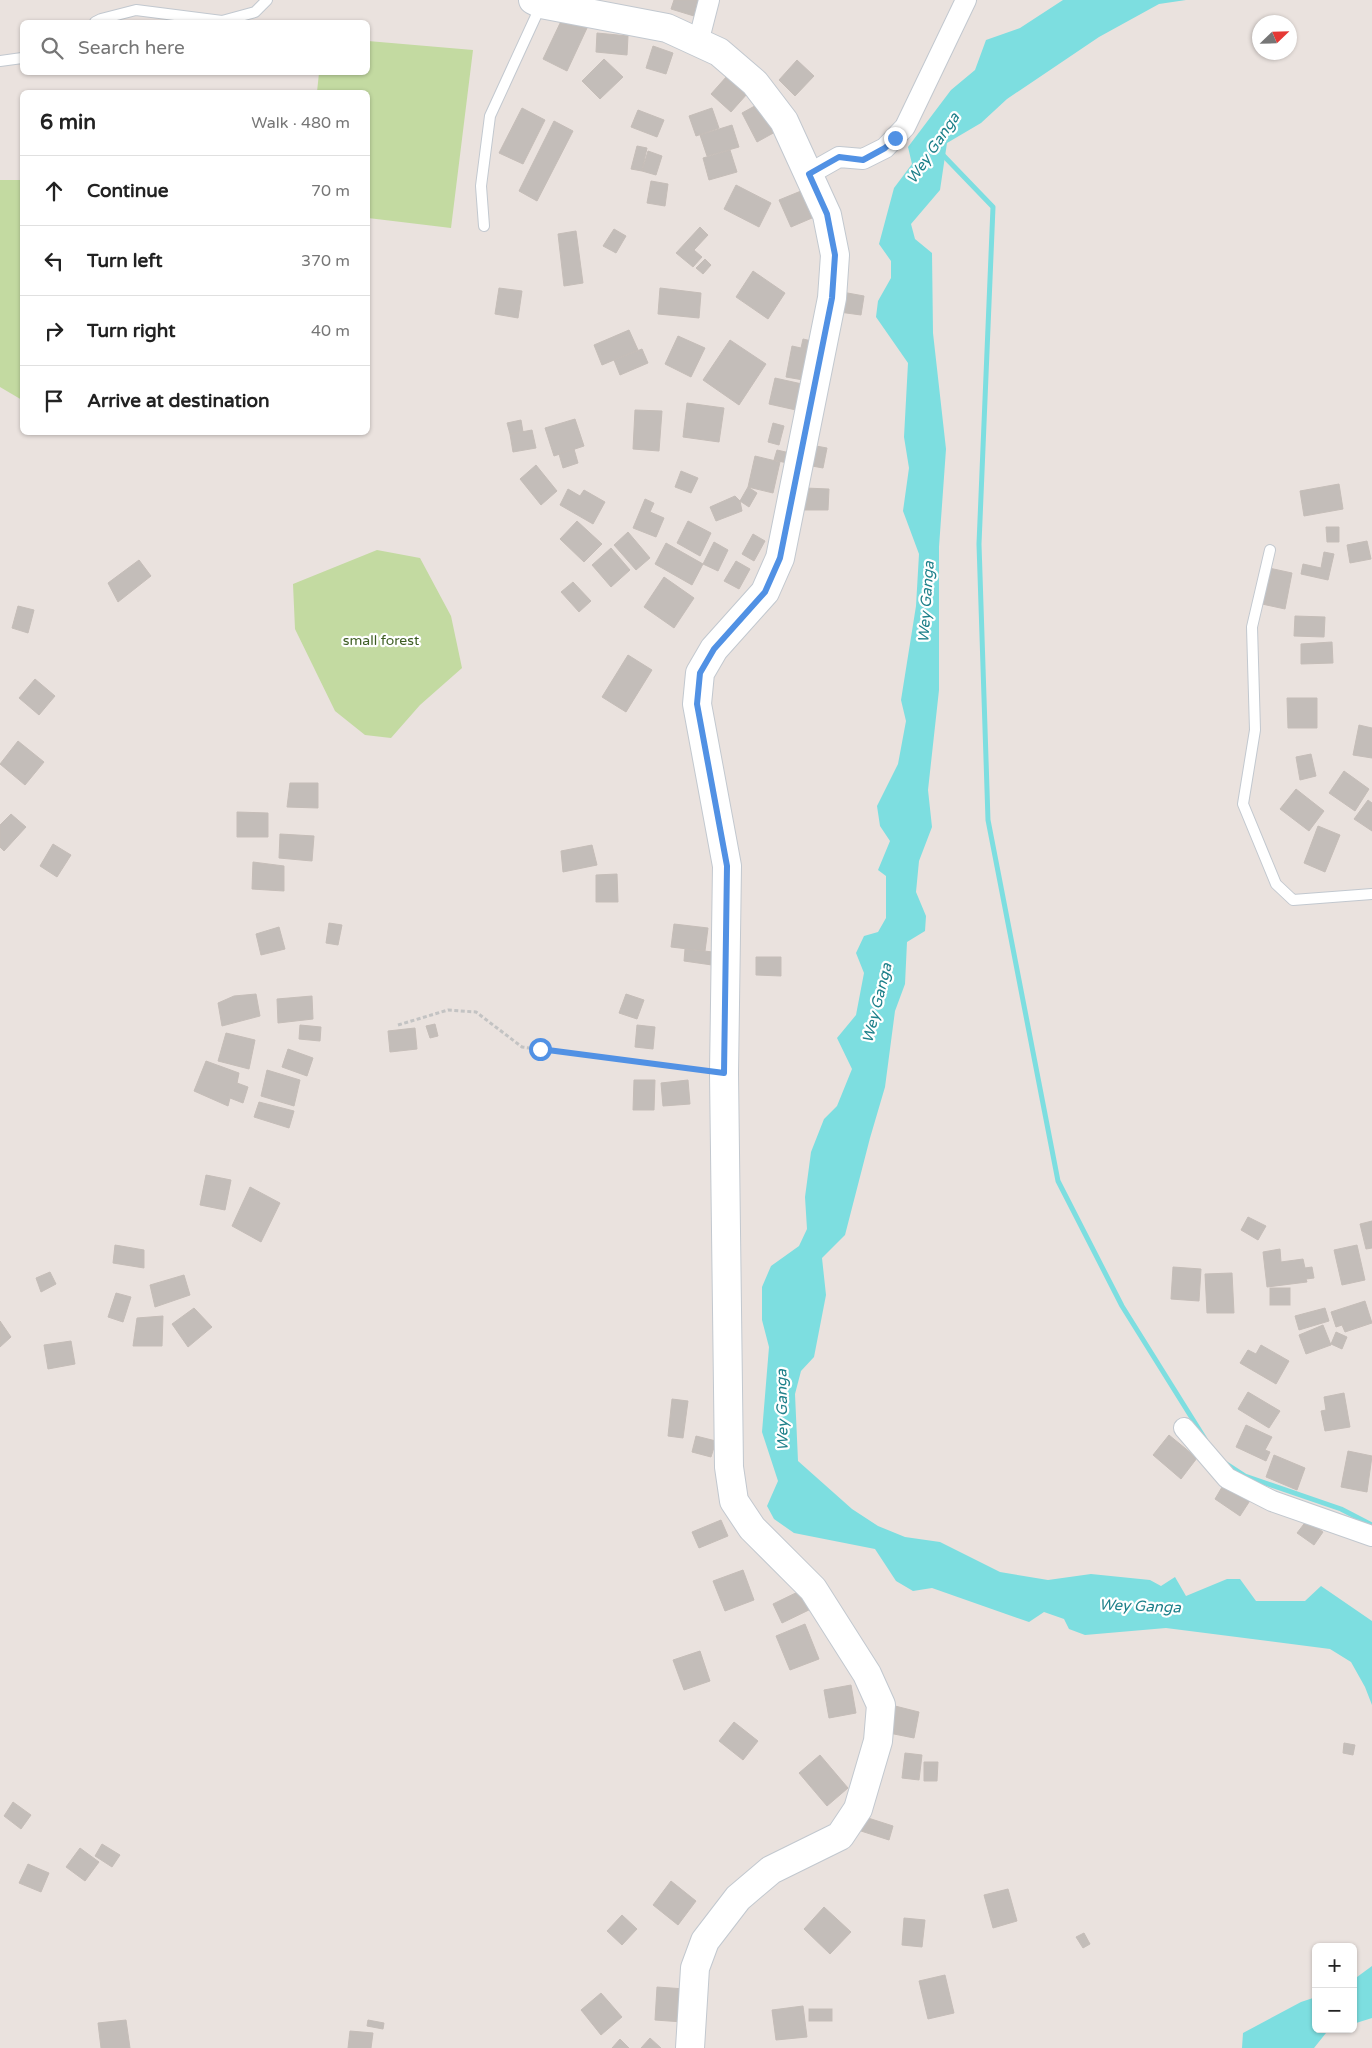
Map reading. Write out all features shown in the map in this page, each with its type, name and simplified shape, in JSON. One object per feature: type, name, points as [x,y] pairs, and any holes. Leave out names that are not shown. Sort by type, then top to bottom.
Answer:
[{"type":"street","points":[[698,43],[709,0]]},
{"type":"street","points":[[809,174],[839,157],[863,160],[885,148],[905,127],[966,0]]},
{"type":"street","points":[[537,2],[667,28],[719,52],[755,83],[784,122],[827,214],[835,255],[832,298],[780,558],[765,592],[714,649],[700,673],[697,704],[727,866],[724,1073],[729,1467],[734,1501],[752,1528],[813,1589],[867,1674],[881,1705],[878,1741],[858,1809],[840,1836],[771,1870],[738,1898],[705,1941],[695,1968],[690,2048]]},
{"type":"street","points":[[1184,1428],[1227,1478],[1272,1501],[1372,1536]]},
{"type":"lane","points":[[226,20],[255,12],[266,0]]},
{"type":"lane","points":[[484,226],[481,186],[490,116],[537,2]]},
{"type":"lane","points":[[98,20],[136,10],[214,20]]},
{"type":"lane","points":[[0,61],[20,58]]},
{"type":"lane","points":[[1270,550],[1252,627],[1255,730],[1243,804],[1276,884],[1293,900],[1372,894]]},
{"type":"path","points":[[398,1025],[448,1010],[476,1012],[522,1047],[724,1073]]},
{"type":"green space","points":[[370,41],[473,50],[451,228],[370,218],[370,90],[317,90],[319,75],[370,75]]},
{"type":"green space","points":[[0,180],[20,180],[20,399],[0,387]]},
{"type":"green space","name":"small forest","points":[[377,550],[420,558],[451,616],[462,668],[420,705],[391,738],[365,735],[335,711],[295,629],[293,584]]},
{"type":"water","name":"Wey Ganga","points":[[1063,0],[1186,0],[1159,4],[1099,37],[1007,99],[981,123],[947,143],[940,190],[911,224],[915,239],[932,253],[933,333],[946,449],[939,547],[939,690],[928,790],[932,827],[919,861],[916,892],[926,916],[925,931],[907,942],[905,984],[895,1011],[885,1087],[845,1235],[822,1258],[826,1295],[814,1357],[801,1371],[795,1394],[798,1461],[852,1509],[878,1526],[905,1537],[940,1542],[1000,1572],[1048,1580],[1091,1574],[1150,1580],[1161,1586],[1175,1577],[1186,1596],[1227,1579],[1240,1579],[1256,1601],[1305,1601],[1321,1586],[1372,1621],[1372,1705],[1365,1687],[1351,1662],[1330,1649],[1166,1628],[1085,1635],[1069,1629],[1064,1619],[1044,1612],[1029,1622],[932,1588],[913,1591],[896,1581],[875,1549],[794,1533],[774,1519],[767,1506],[778,1481],[762,1432],[769,1347],[762,1320],[762,1287],[771,1266],[799,1246],[807,1229],[805,1197],[811,1152],[824,1119],[837,1106],[852,1069],[837,1038],[856,1015],[864,973],[856,953],[864,936],[878,932],[886,918],[886,876],[878,870],[890,841],[880,826],[877,806],[898,764],[906,721],[901,700],[916,606],[919,554],[903,511],[909,468],[904,437],[908,363],[876,317],[878,301],[891,278],[891,261],[879,244],[894,188],[912,164],[908,147],[951,90],[975,70],[986,40],[1020,28]]},
{"type":"water","points":[[1372,1966],[1372,2018],[1357,2023],[1357,1988],[1357,1977]]},
{"type":"water","points":[[1312,1998],[1312,2033],[1326,2033],[1314,2048],[1242,2048],[1243,2033],[1301,2002]]},
{"type":"building","points":[[674,0],[698,0],[694,16],[671,9]]},
{"type":"building","points":[[563,17],[587,28],[567,71],[543,59]]},
{"type":"building","points":[[597,33],[628,36],[627,55],[596,52]]},
{"type":"building","points":[[653,46],[673,53],[666,74],[646,68]]},
{"type":"building","points":[[604,59],[623,77],[600,99],[582,81]]},
{"type":"building","points":[[797,60],[814,76],[795,96],[779,80]]},
{"type":"building","points":[[727,76],[747,94],[731,112],[711,94]]},
{"type":"building","points":[[762,102],[777,131],[757,142],[742,113]]},
{"type":"building","points":[[522,108],[545,120],[523,164],[499,153]]},
{"type":"building","points":[[712,108],[719,128],[696,136],[689,116]]},
{"type":"building","points":[[638,110],[664,120],[657,137],[631,127]]},
{"type":"building","points":[[554,121],[573,131],[537,201],[519,191]]},
{"type":"building","points":[[732,125],[739,147],[707,156],[700,135]]},
{"type":"building","points":[[637,146],[647,148],[642,171],[631,169]]},
{"type":"building","points":[[730,150],[737,172],[709,180],[703,158]]},
{"type":"building","points":[[648,151],[662,156],[656,175],[642,171]]},
{"type":"building","points":[[651,181],[668,184],[665,206],[647,203]]},
{"type":"building","points":[[736,185],[771,203],[759,227],[724,209]]},
{"type":"building","points":[[801,191],[812,218],[791,227],[779,200]]},
{"type":"building","points":[[700,227],[708,235],[694,250],[702,257],[693,267],[676,253]]},
{"type":"building","points":[[614,229],[626,236],[616,253],[603,246]]},
{"type":"building","points":[[576,231],[583,283],[564,286],[558,234]]},
{"type":"building","points":[[705,259],[711,265],[703,274],[696,268]]},
{"type":"building","points":[[753,271],[785,293],[768,319],[736,297]]},
{"type":"building","points":[[499,288],[522,291],[518,318],[495,314]]},
{"type":"building","points":[[660,288],[701,293],[699,318],[658,314]]},
{"type":"building","points":[[842,292],[864,296],[861,315],[839,312]]},
{"type":"building","points":[[629,330],[638,350],[602,365],[594,345]]},
{"type":"building","points":[[678,336],[705,348],[691,377],[665,364]]},
{"type":"building","points":[[803,339],[816,342],[809,381],[786,377],[792,346],[801,348]]},
{"type":"building","points":[[730,340],[766,364],[739,405],[703,380]]},
{"type":"building","points":[[642,349],[648,363],[620,375],[614,360]]},
{"type":"building","points":[[775,378],[802,384],[796,410],[769,404]]},
{"type":"building","points":[[687,403],[724,408],[719,442],[683,437]]},
{"type":"building","points":[[635,410],[662,411],[659,451],[633,449]]},
{"type":"building","points":[[575,419],[584,446],[554,456],[545,428]]},
{"type":"building","points":[[521,420],[523,432],[510,434],[507,423]]},
{"type":"building","points":[[773,423],[784,426],[779,445],[768,442]]},
{"type":"building","points":[[532,430],[536,448],[513,452],[510,434]]},
{"type":"building","points":[[816,446],[827,448],[823,468],[812,466]]},
{"type":"building","points":[[574,449],[578,463],[563,468],[559,454]]},
{"type":"building","points":[[777,450],[790,453],[787,463],[774,460]]},
{"type":"building","points":[[755,456],[780,462],[773,493],[748,487]]},
{"type":"building","points":[[536,465],[557,491],[541,505],[520,479]]},
{"type":"building","points":[[681,471],[698,478],[691,493],[675,487]]},
{"type":"building","points":[[1339,484],[1343,509],[1304,516],[1300,491]]},
{"type":"building","points":[[748,487],[757,493],[749,507],[740,501]]},
{"type":"building","points":[[805,488],[829,489],[828,510],[804,510]]},
{"type":"building","points":[[568,489],[580,496],[584,490],[605,502],[593,524],[560,505]]},
{"type":"building","points":[[735,496],[740,501],[742,511],[716,521],[710,507]]},
{"type":"building","points":[[645,499],[654,503],[650,512],[664,518],[656,537],[633,528]]},
{"type":"building","points":[[577,521],[602,544],[584,562],[560,539]]},
{"type":"building","points":[[688,521],[711,533],[700,556],[677,543]]},
{"type":"building","points":[[1326,527],[1339,527],[1339,542],[1327,542]]},
{"type":"building","points":[[628,532],[650,558],[636,570],[614,545]]},
{"type":"building","points":[[753,534],[765,541],[754,561],[742,554]]},
{"type":"building","points":[[1367,541],[1371,559],[1350,563],[1347,545]]},
{"type":"building","points":[[714,542],[728,550],[718,571],[703,564]]},
{"type":"building","points":[[666,543],[703,564],[692,585],[655,564]]},
{"type":"building","points":[[611,548],[630,570],[611,587],[592,565]]},
{"type":"building","points":[[1324,552],[1334,554],[1328,580],[1301,574],[1303,564],[1321,568]]},
{"type":"building","points":[[139,560],[151,576],[118,602],[108,583]]},
{"type":"building","points":[[736,561],[750,569],[739,589],[724,581]]},
{"type":"building","points":[[1269,568],[1292,573],[1285,609],[1262,604]]},
{"type":"building","points":[[664,577],[694,598],[674,628],[644,607]]},
{"type":"building","points":[[573,582],[591,601],[579,612],[561,592]]},
{"type":"building","points":[[18,606],[34,610],[28,633],[12,628]]},
{"type":"building","points":[[1295,616],[1325,617],[1324,637],[1294,636]]},
{"type":"building","points":[[1332,642],[1333,663],[1301,664],[1301,644]]},
{"type":"building","points":[[628,655],[652,670],[626,712],[602,697]]},
{"type":"building","points":[[35,679],[55,696],[39,715],[19,698]]},
{"type":"building","points":[[1287,698],[1317,698],[1317,728],[1288,728]]},
{"type":"building","points":[[1359,725],[1372,728],[1372,758],[1353,755]]},
{"type":"building","points":[[18,741],[44,762],[25,785],[0,764]]},
{"type":"building","points":[[1311,754],[1316,776],[1300,780],[1296,757]]},
{"type":"building","points":[[1344,771],[1369,789],[1355,811],[1329,793]]},
{"type":"building","points":[[290,783],[318,783],[318,808],[287,807]]},
{"type":"building","points":[[1296,789],[1324,811],[1309,831],[1280,809]]},
{"type":"building","points":[[1368,800],[1372,803],[1372,831],[1354,819]]},
{"type":"building","points":[[237,812],[268,813],[268,837],[237,837]]},
{"type":"building","points":[[11,814],[26,827],[4,851],[0,847],[0,825]]},
{"type":"building","points":[[1318,826],[1340,835],[1325,872],[1304,863]]},
{"type":"building","points":[[280,834],[314,836],[312,861],[279,858]]},
{"type":"building","points":[[53,844],[71,855],[57,877],[40,866]]},
{"type":"building","points":[[592,845],[597,865],[563,872],[561,851]]},
{"type":"building","points":[[253,862],[284,866],[284,891],[252,889]]},
{"type":"building","points":[[617,874],[618,902],[596,902],[596,875]]},
{"type":"building","points":[[329,923],[342,925],[338,945],[326,943]]},
{"type":"building","points":[[674,924],[708,928],[705,951],[671,947]]},
{"type":"building","points":[[279,927],[285,949],[261,955],[256,934]]},
{"type":"building","points":[[685,949],[713,952],[712,965],[684,961]]},
{"type":"building","points":[[756,957],[781,957],[781,976],[756,975]]},
{"type":"building","points":[[256,994],[260,1016],[222,1026],[218,1003],[234,996]]},
{"type":"building","points":[[626,994],[644,1000],[637,1019],[619,1013]]},
{"type":"building","points":[[312,996],[313,1019],[278,1023],[277,999]]},
{"type":"building","points":[[435,1024],[438,1036],[430,1038],[426,1026]]},
{"type":"building","points":[[300,1025],[321,1027],[320,1041],[299,1039]]},
{"type":"building","points":[[637,1025],[655,1027],[653,1049],[635,1047]]},
{"type":"building","points":[[415,1028],[417,1049],[390,1052],[388,1031]]},
{"type":"building","points":[[226,1033],[255,1040],[249,1069],[218,1061]]},
{"type":"building","points":[[288,1049],[313,1058],[307,1076],[282,1067]]},
{"type":"building","points":[[206,1061],[239,1073],[237,1083],[248,1087],[243,1103],[230,1098],[228,1106],[194,1091]]},
{"type":"building","points":[[267,1070],[300,1080],[294,1106],[261,1096]]},
{"type":"building","points":[[634,1080],[655,1080],[654,1110],[633,1110]]},
{"type":"building","points":[[688,1080],[690,1104],[663,1106],[661,1083]]},
{"type":"building","points":[[259,1102],[294,1111],[289,1128],[254,1117]]},
{"type":"building","points":[[206,1175],[231,1180],[225,1210],[200,1205]]},
{"type":"building","points":[[250,1187],[280,1203],[261,1242],[232,1226]]},
{"type":"building","points":[[1248,1217],[1266,1226],[1258,1240],[1241,1230]]},
{"type":"building","points":[[1372,1221],[1372,1248],[1366,1249],[1360,1224]]},
{"type":"building","points":[[115,1245],[144,1250],[144,1268],[113,1263]]},
{"type":"building","points":[[1357,1245],[1365,1280],[1342,1285],[1334,1250]]},
{"type":"building","points":[[1280,1249],[1281,1262],[1303,1259],[1305,1268],[1312,1267],[1314,1278],[1306,1279],[1307,1282],[1267,1287],[1263,1252]]},
{"type":"building","points":[[1173,1267],[1201,1269],[1199,1301],[1171,1299]]},
{"type":"building","points":[[50,1272],[56,1284],[41,1292],[36,1278]]},
{"type":"building","points":[[1232,1273],[1234,1313],[1207,1313],[1205,1274]]},
{"type":"building","points":[[184,1275],[190,1295],[155,1307],[150,1285]]},
{"type":"building","points":[[1270,1288],[1290,1288],[1290,1305],[1270,1305]]},
{"type":"building","points":[[116,1293],[131,1297],[123,1322],[108,1317]]},
{"type":"building","points":[[1365,1301],[1372,1323],[1345,1332],[1342,1325],[1336,1327],[1331,1312]]},
{"type":"building","points":[[194,1308],[212,1327],[188,1347],[172,1324]]},
{"type":"building","points":[[1325,1308],[1329,1321],[1299,1330],[1295,1316]]},
{"type":"building","points":[[163,1316],[162,1346],[133,1346],[137,1318]]},
{"type":"building","points":[[0,1321],[11,1337],[0,1347]]},
{"type":"building","points":[[1323,1325],[1331,1345],[1306,1354],[1299,1335]]},
{"type":"building","points":[[1336,1332],[1347,1337],[1342,1349],[1331,1344]]},
{"type":"building","points":[[71,1341],[75,1364],[48,1369],[44,1345]]},
{"type":"building","points":[[1261,1345],[1289,1361],[1276,1384],[1240,1363],[1248,1350],[1256,1354]]},
{"type":"building","points":[[1248,1392],[1280,1411],[1269,1428],[1238,1409]]},
{"type":"building","points":[[1344,1393],[1350,1427],[1325,1431],[1321,1411],[1326,1410],[1324,1397]]},
{"type":"building","points":[[672,1399],[688,1401],[683,1438],[668,1436]]},
{"type":"building","points":[[1246,1425],[1272,1437],[1265,1450],[1270,1452],[1266,1461],[1236,1447]]},
{"type":"building","points":[[1169,1435],[1197,1458],[1181,1479],[1153,1455]]},
{"type":"building","points":[[696,1436],[716,1441],[711,1457],[692,1452]]},
{"type":"building","points":[[1348,1451],[1372,1456],[1367,1492],[1341,1487]]},
{"type":"building","points":[[1274,1455],[1305,1468],[1297,1490],[1266,1477]]},
{"type":"building","points":[[1225,1482],[1251,1499],[1240,1516],[1215,1499]]},
{"type":"building","points":[[721,1520],[728,1536],[699,1548],[692,1532]]},
{"type":"building","points":[[1307,1520],[1323,1532],[1314,1545],[1297,1533]]},
{"type":"building","points":[[743,1570],[754,1600],[725,1611],[713,1581]]},
{"type":"building","points":[[806,1588],[815,1607],[782,1623],[773,1604]]},
{"type":"building","points":[[805,1624],[819,1659],[790,1670],[776,1636]]},
{"type":"building","points":[[700,1651],[710,1681],[684,1690],[673,1660]]},
{"type":"building","points":[[851,1685],[856,1713],[829,1718],[824,1690]]},
{"type":"building","points":[[895,1706],[919,1712],[914,1738],[889,1733]]},
{"type":"building","points":[[734,1722],[758,1741],[743,1760],[719,1741]]},
{"type":"building","points":[[1344,1743],[1355,1745],[1353,1755],[1343,1753]]},
{"type":"building","points":[[905,1753],[922,1755],[919,1780],[902,1778]]},
{"type":"building","points":[[820,1755],[848,1788],[827,1806],[799,1773]]},
{"type":"building","points":[[924,1762],[938,1762],[937,1781],[924,1781]]},
{"type":"building","points":[[13,1802],[31,1815],[21,1829],[4,1816]]},
{"type":"building","points":[[865,1817],[893,1826],[889,1840],[861,1831]]},
{"type":"building","points":[[102,1844],[120,1855],[112,1867],[95,1856]]},
{"type":"building","points":[[80,1848],[99,1862],[85,1881],[66,1867]]},
{"type":"building","points":[[28,1864],[49,1873],[41,1892],[19,1883]]},
{"type":"building","points":[[671,1881],[696,1901],[678,1925],[653,1905]]},
{"type":"building","points":[[1008,1889],[1017,1921],[993,1928],[984,1895]]},
{"type":"building","points":[[824,1907],[851,1932],[830,1954],[804,1929]]},
{"type":"building","points":[[622,1915],[637,1929],[622,1945],[607,1931]]},
{"type":"building","points":[[904,1918],[925,1920],[922,1947],[902,1945]]},
{"type":"building","points":[[1084,1933],[1090,1944],[1083,1948],[1076,1937]]},
{"type":"building","points":[[945,1975],[954,2013],[928,2019],[919,1981]]},
{"type":"building","points":[[657,1987],[685,1989],[683,2022],[655,2020]]},
{"type":"building","points":[[601,1993],[622,2017],[601,2035],[581,2010]]},
{"type":"building","points":[[803,2006],[807,2037],[776,2040],[772,2010]]},
{"type":"building","points":[[809,2009],[832,2009],[832,2021],[809,2021]]},
{"type":"building","points":[[126,2020],[130,2048],[101,2048],[98,2023]]},
{"type":"building","points":[[368,2020],[384,2023],[383,2029],[367,2026]]},
{"type":"building","points":[[350,2031],[373,2033],[371,2048],[348,2048]]},
{"type":"building","points":[[650,2038],[661,2048],[641,2048]]},
{"type":"building","points":[[620,2039],[629,2048],[612,2048]]},
{"type":"waterway","name":"Wey Ganga","points":[[941,153],[993,207],[979,544],[988,820],[1058,1181],[1122,1306],[1205,1439]]},
{"type":"waterway","points":[[1225,1463],[1245,1476],[1341,1509],[1372,1525]]},
{"type":"route","points":[[540,1049],[724,1073],[727,866],[697,704],[700,673],[714,649],[765,592],[780,558],[832,298],[835,255],[827,214],[809,174],[839,157],[863,160],[885,148],[895,138]]}]
